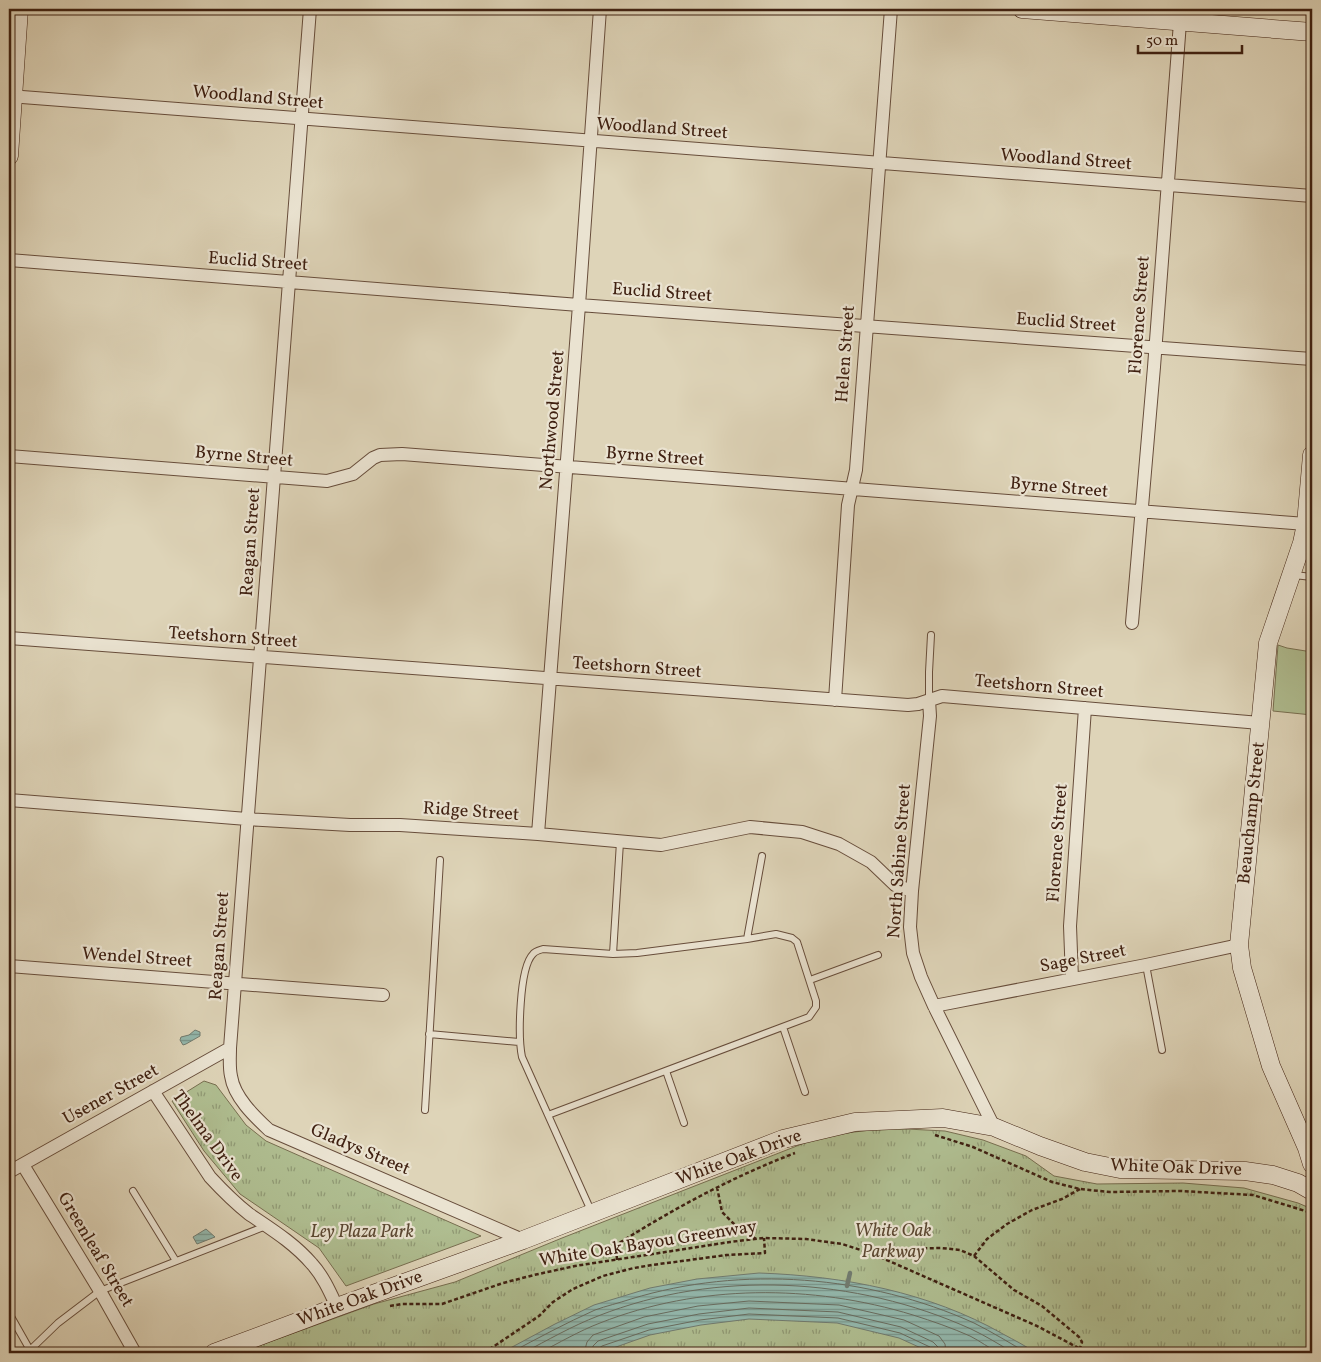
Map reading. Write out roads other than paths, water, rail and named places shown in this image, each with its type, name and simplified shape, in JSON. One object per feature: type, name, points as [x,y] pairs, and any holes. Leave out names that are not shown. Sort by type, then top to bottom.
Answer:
[{"type":"street","points":[[9,156],[11,96],[19,9]]},
{"type":"street","name":"Reagan Street","points":[[230,1048],[310,9]]},
{"type":"street","name":"Northwood Street","points":[[538,834],[600,9]]},
{"type":"street","name":"Helen Street","points":[[835,700],[848,505],[856,470],[891,9]]},
{"type":"street","points":[[1022,9],[1180,15],[1312,32]]},
{"type":"street","name":"Florence Street","points":[[1132,623],[1180,15]]},
{"type":"street","name":"Woodland Street","points":[[11,96],[1312,196]]},
{"type":"street","name":"Euclid Street","points":[[9,260],[579,305],[1312,359]]},
{"type":"street","name":"Byrne Street","points":[[9,456],[327,481],[337,480],[352,474],[373,458],[388,454],[1306,524]]},
{"type":"street","name":"Beauchamp Street","points":[[1312,456],[1306,524],[1302,543],[1268,643],[1239,945],[1242,968],[1271,1066],[1307,1148],[1312,1164]]},
{"type":"street","name":"Teetshorn Street","points":[[9,638],[908,705],[918,704],[942,696],[1260,723]]},
{"type":"street","name":"North Sabine Street","points":[[929,700],[930,716],[912,891],[910,927],[913,953],[934,1006],[994,1127]]},
{"type":"street","name":"Florence Street","points":[[1072,979],[1070,926],[1085,708]]},
{"type":"street","name":"Ridge Street","points":[[9,800],[247,819],[350,825],[400,825],[538,834],[661,845],[750,827],[802,832],[840,844],[871,862],[895,885],[912,891]]},
{"type":"street","name":"Sage Street","points":[[934,1006],[1239,945]]},
{"type":"street","name":"Wendel Street","points":[[9,966],[383,995]]},
{"type":"street","name":"Usener Street","points":[[9,1172],[230,1048]]},
{"type":"street","name":"Gladys Street","points":[[230,1048],[231,1077],[252,1115],[269,1130],[523,1240]]},
{"type":"street","name":"Thelma Drive","points":[[153,1091],[220,1188],[248,1213],[297,1248],[325,1282],[337,1307]]},
{"type":"street","name":"White Oak Drive","points":[[214,1353],[523,1240],[783,1139],[855,1122],[944,1118],[994,1127],[1085,1162],[1120,1169],[1245,1171],[1273,1175],[1298,1183],[1312,1191]]},
{"type":"street","name":"Greenleaf Street","points":[[23,1165],[100,1291],[135,1353]]},
{"type":"lane","points":[[1290,575],[1312,577]]},
{"type":"lane","points":[[929,700],[928,672],[931,635]]},
{"type":"lane","points":[[613,954],[620,842]]},
{"type":"lane","points":[[747,939],[762,856]]},
{"type":"lane","points":[[425,1110],[440,860]]},
{"type":"lane","points":[[548,1115],[808,1016],[816,1007],[816,1001],[797,942],[792,938],[776,934],[637,953],[613,954],[543,949],[534,952],[528,960],[524,973],[519,1042],[522,1056],[548,1115],[592,1214]]},
{"type":"lane","points":[[810,980],[878,955]]},
{"type":"lane","points":[[1146,965],[1162,1050]]},
{"type":"lane","points":[[783,1027],[805,1092]]},
{"type":"lane","points":[[429,1034],[519,1042]]},
{"type":"lane","points":[[666,1071],[684,1123]]},
{"type":"lane","points":[[133,1191],[176,1261]]},
{"type":"lane","points":[[9,1313],[28,1351],[58,1323],[100,1291],[268,1226]]},
{"type":"water","points":[[195,1030],[200,1032],[200,1036],[183,1045],[180,1040],[181,1037],[189,1035]]},
{"type":"water","points":[[206,1229],[215,1237],[197,1244],[193,1237]]},
{"type":"water","points":[[759,1273],[823,1278],[885,1289],[916,1297],[975,1319],[1036,1353],[932,1353],[899,1338],[837,1323],[749,1319],[701,1325],[650,1335],[599,1353],[501,1353],[594,1305],[650,1288],[697,1279]]},
{"type":"waterway","points":[[847,1286],[850,1273]]},
{"type":"park label","name":"Ley Plaza Park","points":[[362,1232]]},
{"type":"park label","name":"White Oak Parkway","points":[[893,1241]]}]
